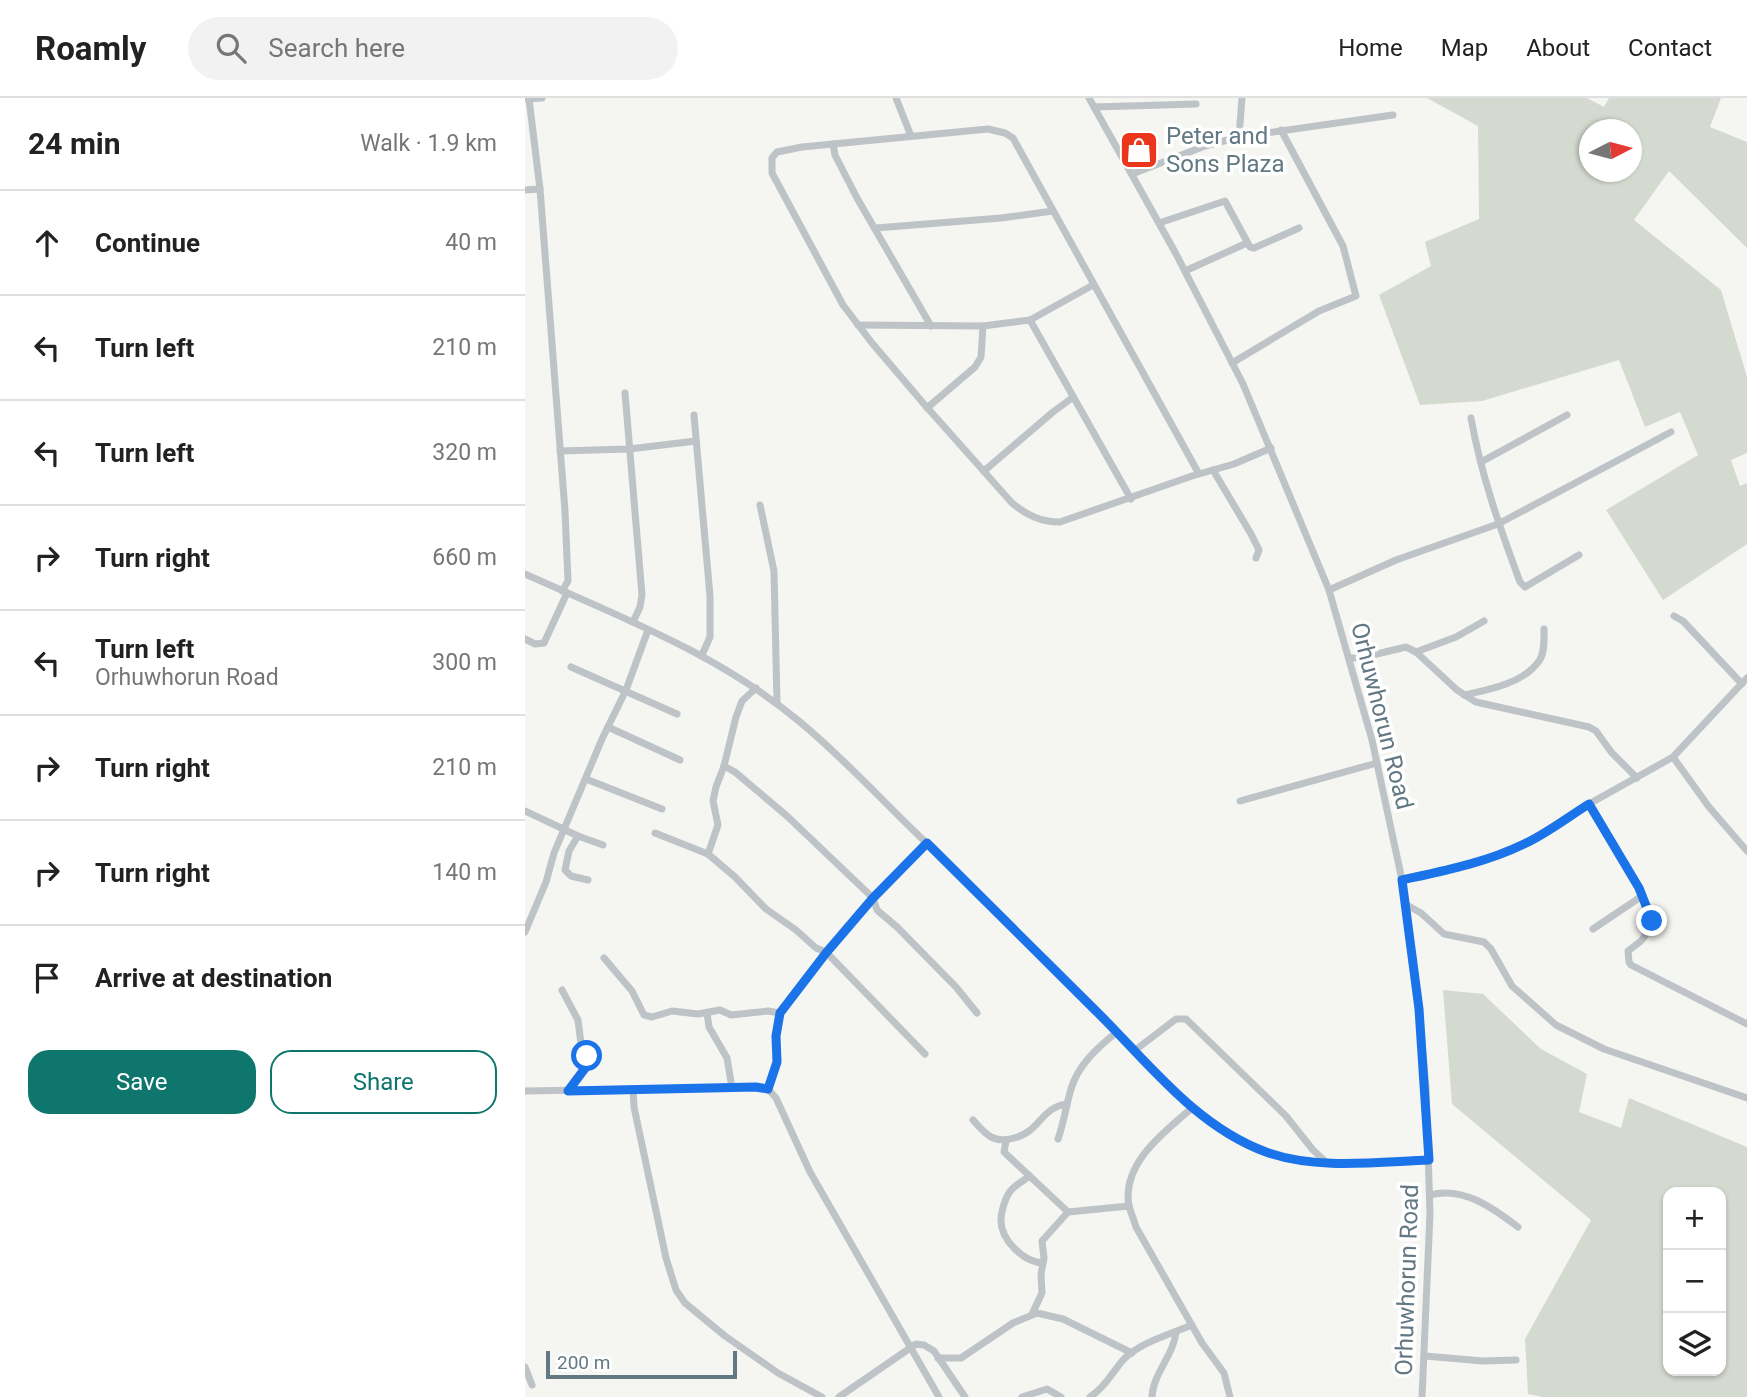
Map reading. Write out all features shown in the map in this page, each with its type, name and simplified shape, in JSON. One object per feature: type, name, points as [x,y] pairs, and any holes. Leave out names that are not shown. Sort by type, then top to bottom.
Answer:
[{"type":"street","points":[[525,639],[535,644],[544,643],[568,581],[540,188],[527,99],[542,98]]},
{"type":"street","points":[[896,98],[911,136]]},
{"type":"street","name":"Orhuwhorun Road","points":[[1089,98],[1185,271],[1271,448],[1329,590],[1377,763],[1402,880],[1419,1009],[1430,1195],[1422,1397]]},
{"type":"street","points":[[1239,137],[1242,98]]},
{"type":"street","points":[[1094,107],[1196,104]]},
{"type":"street","points":[[1132,174],[1174,157],[1239,137],[1393,115]]},
{"type":"street","points":[[1199,474],[1013,138],[1006,133],[988,130],[911,136],[802,147],[777,152],[772,158],[772,173],[843,305],[927,408],[1012,503],[1028,515],[1047,522],[1072,519],[1234,464],[1271,448]]},
{"type":"street","points":[[1232,363],[1319,311],[1356,296],[1343,246],[1281,130]]},
{"type":"street","points":[[833,144],[835,155],[846,176],[931,326]]},
{"type":"street","points":[[525,190],[540,188]]},
{"type":"street","points":[[1159,223],[1225,201],[1247,243],[1254,248],[1299,228]]},
{"type":"street","points":[[876,229],[1053,211]]},
{"type":"street","points":[[1185,271],[1247,243]]},
{"type":"street","points":[[858,325],[983,327],[1030,320],[1093,285]]},
{"type":"street","points":[[1030,320],[1131,499]]},
{"type":"street","points":[[868,338],[879,326]]},
{"type":"street","points":[[927,408],[975,367],[981,357],[983,327]]},
{"type":"street","points":[[625,393],[642,595],[641,607],[633,622]]},
{"type":"street","points":[[984,471],[1072,398]]},
{"type":"street","points":[[694,415],[710,596],[710,637],[702,655]]},
{"type":"street","points":[[1481,462],[1567,415]]},
{"type":"street","points":[[1471,418],[1498,524],[1520,582],[1525,587],[1579,555]]},
{"type":"street","points":[[1329,590],[1396,560],[1498,524],[1671,432]]},
{"type":"street","points":[[560,451],[629,449],[695,441]]},
{"type":"street","points":[[1213,470],[1251,534],[1258,550],[1256,558]]},
{"type":"street","points":[[760,505],[774,571],[776,606],[773,621],[778,669],[777,703]]},
{"type":"street","points":[[525,574],[702,655],[777,703],[824,742],[1192,1108],[1221,1130],[1268,1153],[1294,1160],[1429,1160]]},
{"type":"street","points":[[1402,880],[1454,868],[1528,843],[1589,804],[1673,757],[1745,681],[1683,621],[1674,616]]},
{"type":"street","points":[[1416,652],[1457,637],[1483,621]]},
{"type":"street","points":[[525,932],[535,912],[564,829],[625,690],[648,629]]},
{"type":"street","points":[[1464,695],[1509,683],[1532,669],[1542,655],[1544,629]]},
{"type":"street","points":[[1349,658],[1406,647],[1416,652],[1441,678],[1476,702],[1590,727],[1637,778]]},
{"type":"street","points":[[571,667],[677,714]]},
{"type":"street","points":[[708,854],[718,825],[713,801],[736,717],[742,701],[756,688]]},
{"type":"street","points":[[608,727],[680,760]]},
{"type":"street","points":[[1673,757],[1709,807],[1747,851]]},
{"type":"street","points":[[1240,801],[1377,763]]},
{"type":"street","points":[[724,766],[735,772],[787,816],[873,898],[877,910],[956,987],[977,1013]]},
{"type":"street","points":[[586,779],[662,809]]},
{"type":"street","points":[[1589,804],[1642,896],[1652,921],[1650,929],[1641,941],[1629,951],[1631,965],[1747,1024]]},
{"type":"street","points":[[525,811],[603,845]]},
{"type":"street","points":[[655,834],[708,854],[766,909],[826,953],[925,1054]]},
{"type":"street","points":[[578,836],[569,852],[565,870],[571,876],[588,880]]},
{"type":"street","points":[[768,1089],[777,1062],[776,1036],[780,1013],[873,898],[927,843]]},
{"type":"street","points":[[1593,929],[1642,896]]},
{"type":"street","points":[[1405,904],[1444,934],[1485,942],[1512,986],[1556,1025],[1604,1049],[1747,1098]]},
{"type":"street","points":[[604,958],[632,991],[645,1014],[652,1017],[672,1011],[707,1013],[720,1010],[731,1015],[780,1013]]},
{"type":"street","points":[[562,990],[578,1020],[581,1044],[590,1060],[568,1091]]},
{"type":"street","points":[[707,1013],[709,1027],[727,1058],[732,1088]]},
{"type":"street","points":[[1134,1051],[1176,1019],[1186,1019],[1286,1116],[1313,1150],[1327,1162]]},
{"type":"street","points":[[1058,1139],[1071,1087],[1079,1071],[1104,1042],[1117,1032]]},
{"type":"street","points":[[525,1091],[768,1089],[776,1098],[810,1172],[939,1397]]},
{"type":"street","points":[[632,1090],[666,1258],[676,1290],[685,1303],[725,1336],[778,1373],[822,1397]]},
{"type":"street","points":[[973,1120],[991,1139],[1006,1141],[1024,1136],[1052,1107],[1067,1104]]},
{"type":"street","points":[[1192,1108],[1137,1164],[1131,1175],[1129,1206],[1136,1227],[1192,1325],[1224,1373],[1230,1397]]},
{"type":"street","points":[[1006,1141],[1004,1152],[1068,1212]]},
{"type":"street","points":[[1030,1176],[1008,1195],[1000,1218],[1007,1238],[1022,1256],[1030,1262],[1043,1263]]},
{"type":"street","points":[[1430,1195],[1443,1191],[1470,1198],[1493,1208],[1518,1227]]},
{"type":"street","points":[[1031,1315],[1042,1293],[1042,1241],[1068,1212],[1129,1206]]},
{"type":"street","points":[[938,1358],[961,1357],[989,1337],[1031,1315],[1047,1314],[1063,1319],[1132,1353]]},
{"type":"street","points":[[1092,1396],[1132,1353],[1192,1325]]},
{"type":"street","points":[[1152,1397],[1176,1332]]},
{"type":"street","points":[[839,1397],[916,1344],[934,1351],[965,1397]]},
{"type":"street","points":[[1425,1356],[1483,1361],[1516,1360]]},
{"type":"street","points":[[525,1367],[532,1385]]},
{"type":"street","points":[[1022,1397],[1047,1389],[1061,1397]]},
{"type":"shaded area","points":[[1427,98],[1587,98],[1604,107],[1609,98],[1721,98],[1710,127],[1747,142],[1747,248],[1669,171],[1634,220],[1721,290],[1747,377],[1747,453],[1731,460],[1740,486],[1747,483],[1747,544],[1663,600],[1606,510],[1698,455],[1680,412],[1645,427],[1619,360],[1482,401],[1420,405],[1379,295],[1431,266],[1425,242],[1479,219],[1478,126]]},
{"type":"shaded area","points":[[1443,990],[1483,994],[1541,1049],[1587,1074],[1579,1112],[1621,1128],[1629,1098],[1747,1147],[1747,1397],[1543,1397],[1528,1394],[1525,1339],[1591,1220],[1452,1104]]},
{"type":"place","name":"Peter and Sons Plaza","points":[[1139,150]]},
{"type":"route","points":[[587,1056],[589,1063],[568,1091],[756,1087],[768,1089],[777,1062],[776,1036],[780,1013],[873,898],[927,843],[1192,1108],[1221,1130],[1268,1153],[1294,1160],[1429,1160],[1419,1009],[1402,880],[1504,853],[1528,843],[1589,804],[1639,888],[1652,921]]}]
